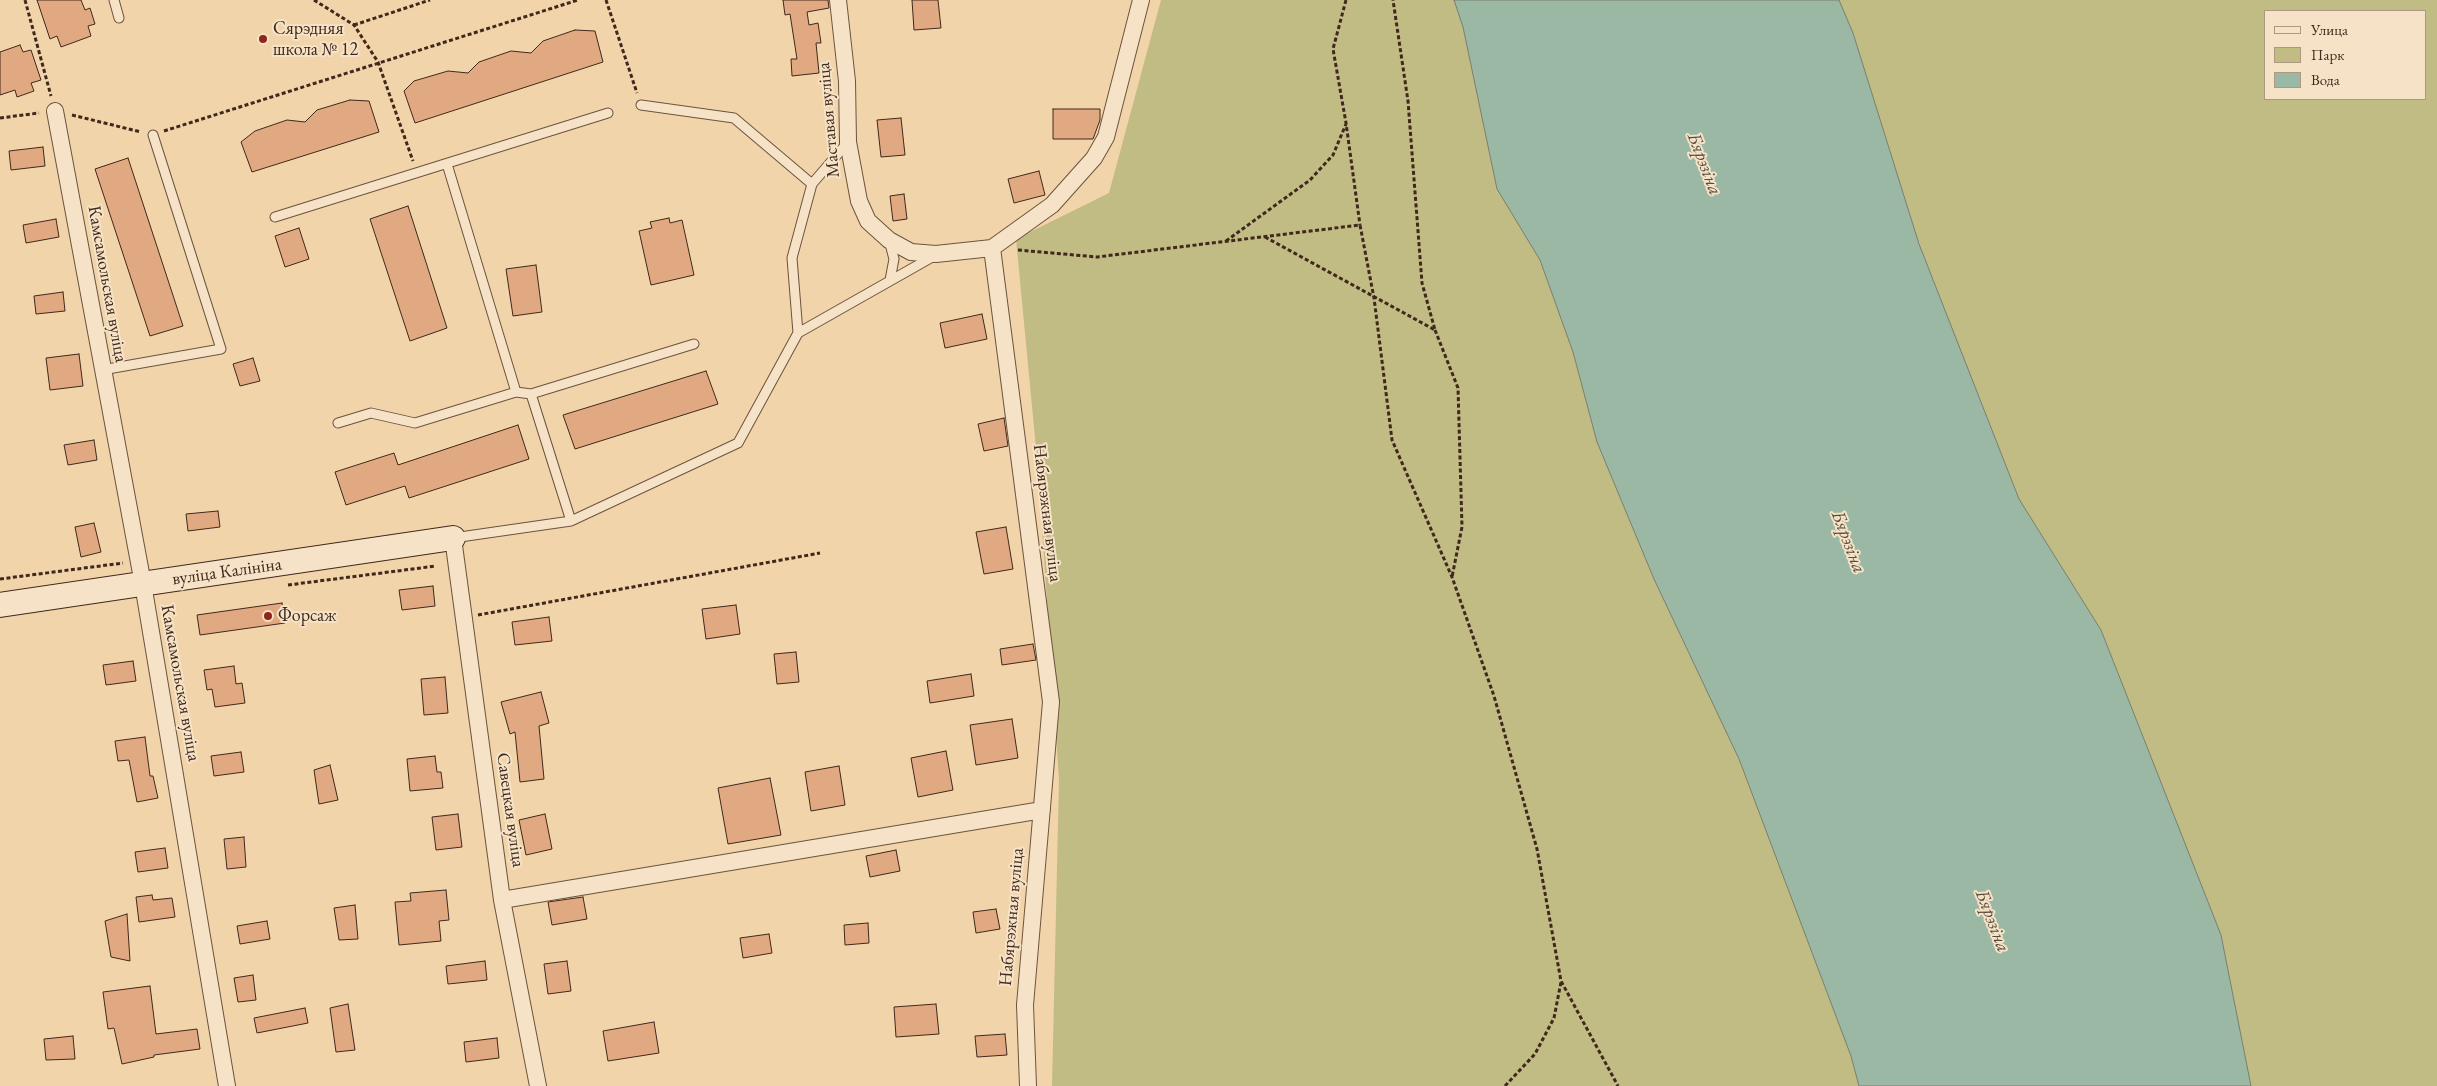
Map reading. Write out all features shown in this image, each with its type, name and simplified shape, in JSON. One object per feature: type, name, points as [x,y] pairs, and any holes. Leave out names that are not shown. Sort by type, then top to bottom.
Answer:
[{"type":"street","name":"Маставая вуліца","points":[[838,0],[847,81],[848,142],[859,202],[868,221],[889,240],[911,252],[936,254],[992,248]]},
{"type":"street","points":[[992,248],[1052,205],[1094,158],[1106,137],[1141,0]]},
{"type":"street","name":"Камсамольская вуліца","points":[[55,111],[143,584],[228,1086]]},
{"type":"street","name":"Набярэжная вуліца","points":[[992,248],[1051,702],[1025,1005],[1028,1086]]},
{"type":"street","name":"вуліца Калініна","points":[[0,605],[453,538]]},
{"type":"street","name":"Савецкая вуліца","points":[[453,538],[502,900],[538,1086]]},
{"type":"street","points":[[502,900],[1042,810]]},
{"type":"lane","points":[[114,0],[119,18]]},
{"type":"lane","points":[[641,105],[734,118],[812,184]]},
{"type":"lane","points":[[275,217],[608,113]]},
{"type":"lane","points":[[102,370],[221,349],[152,135]]},
{"type":"lane","points":[[798,333],[792,258],[812,184],[848,142]]},
{"type":"lane","points":[[447,164],[516,392]]},
{"type":"lane","points":[[889,240],[894,259],[890,280]]},
{"type":"lane","points":[[453,538],[571,521],[738,443],[798,333],[936,254]]},
{"type":"lane","points":[[338,423],[371,413],[415,423],[516,392],[531,394],[694,344]]},
{"type":"lane","points":[[531,394],[571,521]]},
{"type":"path","points":[[25,0],[55,111]]},
{"type":"path","points":[[314,0],[354,25],[378,62],[418,173]]},
{"type":"path","points":[[354,25],[430,0]]},
{"type":"path","points":[[0,118],[55,111],[152,135],[578,0]]},
{"type":"path","points":[[606,0],[641,105]]},
{"type":"path","points":[[1346,0],[1333,49],[1346,123],[1360,225],[1374,298],[1392,440],[1452,577],[1494,696],[1537,849],[1561,981],[1618,1086]]},
{"type":"path","points":[[1393,0],[1408,101],[1422,284],[1436,330],[1458,388],[1462,527],[1452,577]]},
{"type":"path","points":[[1225,241],[1310,180],[1333,156],[1346,123]]},
{"type":"path","points":[[992,248],[1097,257],[1360,225]]},
{"type":"path","points":[[1264,236],[1374,298],[1436,330]]},
{"type":"path","points":[[464,617],[820,553]]},
{"type":"path","points":[[1504,1086],[1534,1054],[1554,1018],[1561,981]]},
{"type":"green space","points":[[1161,0],[1454,0],[1463,27],[1497,189],[1540,260],[1573,352],[1597,442],[1654,579],[1739,759],[1851,1056],[1859,1086],[1052,1086],[1059,780],[1038,469],[1016,239],[1109,193]]},
{"type":"green space","points":[[1839,0],[2437,0],[2437,1086],[2251,1086],[2221,935],[2101,630],[2019,499],[1919,244],[1853,33]]},
{"type":"water","name":"Бярэзіна","points":[[1454,0],[1839,0],[1853,33],[1919,244],[2019,499],[2101,630],[2221,935],[2251,1086],[1859,1086],[1851,1056],[1739,759],[1654,579],[1597,442],[1573,352],[1540,260],[1497,189],[1463,27]]},
{"type":"building","points":[[37,0],[81,0],[85,10],[90,8],[95,24],[88,26],[91,36],[61,47],[57,36],[50,39]]},
{"type":"building","points":[[783,0],[828,0],[829,8],[807,12],[809,25],[818,23],[821,43],[816,43],[819,73],[792,76],[791,59],[797,59],[790,14],[785,15]]},
{"type":"building","points":[[912,0],[938,0],[941,28],[914,30]]},
{"type":"building","points":[[575,30],[595,31],[603,62],[415,123],[404,91],[414,81],[448,71],[468,73],[479,62],[511,51],[531,53],[543,41]]},
{"type":"building","points":[[20,45],[23,52],[31,50],[41,80],[31,83],[34,91],[17,97],[15,90],[0,95],[0,52]]},
{"type":"building","points":[[350,100],[369,101],[379,132],[252,172],[241,142],[255,131],[287,120],[305,122],[317,110]]},
{"type":"building","points":[[1053,109],[1100,109],[1100,120],[1093,139],[1053,139]]},
{"type":"building","points":[[901,118],[905,155],[881,157],[877,120]]},
{"type":"building","points":[[43,147],[45,166],[11,170],[9,151]]},
{"type":"building","points":[[128,158],[183,326],[150,336],[95,169]]},
{"type":"building","points":[[1039,171],[1045,195],[1014,203],[1008,179]]},
{"type":"building","points":[[904,194],[907,219],[893,221],[890,196]]},
{"type":"building","points":[[408,206],[447,328],[410,341],[370,219]]},
{"type":"building","points":[[669,218],[670,223],[682,220],[694,275],[651,285],[639,231],[652,228],[650,222]]},
{"type":"building","points":[[56,219],[59,237],[26,243],[23,225]]},
{"type":"building","points":[[299,228],[309,259],[285,267],[275,236]]},
{"type":"building","points":[[536,265],[542,312],[513,316],[506,269]]},
{"type":"building","points":[[63,292],[65,311],[36,314],[34,296]]},
{"type":"building","points":[[982,314],[987,339],[945,348],[940,323]]},
{"type":"building","points":[[79,354],[83,386],[50,390],[46,358]]},
{"type":"building","points":[[253,358],[260,381],[240,386],[233,364]]},
{"type":"building","points":[[706,371],[718,404],[575,449],[563,415]]},
{"type":"building","points":[[1004,418],[1008,446],[984,451],[978,424]]},
{"type":"building","points":[[518,425],[529,459],[409,498],[405,486],[346,505],[335,472],[394,453],[398,465]]},
{"type":"building","points":[[94,440],[97,460],[68,465],[64,445]]},
{"type":"building","points":[[218,511],[220,527],[188,531],[186,514]]},
{"type":"building","points":[[94,523],[101,552],[81,557],[75,527]]},
{"type":"building","points":[[1006,527],[1013,569],[984,574],[976,532]]},
{"type":"building","points":[[433,586],[435,606],[402,610],[399,590]]},
{"type":"building","points":[[282,603],[285,623],[200,635],[197,615]]},
{"type":"building","points":[[736,605],[740,634],[706,639],[702,609]]},
{"type":"building","points":[[549,617],[552,641],[515,645],[512,622]]},
{"type":"building","points":[[1033,644],[1036,660],[1002,665],[1000,649]]},
{"type":"building","points":[[796,652],[799,682],[777,684],[774,654]]},
{"type":"building","points":[[133,661],[136,681],[106,685],[103,665]]},
{"type":"building","points":[[234,666],[236,684],[242,683],[245,703],[215,707],[212,689],[207,690],[204,670]]},
{"type":"building","points":[[971,674],[974,696],[930,703],[927,681]]},
{"type":"building","points":[[445,677],[448,713],[424,715],[421,679]]},
{"type":"building","points":[[541,692],[549,723],[539,726],[544,779],[520,782],[515,732],[510,734],[501,702]]},
{"type":"building","points":[[1012,719],[1018,758],[976,765],[970,725]]},
{"type":"building","points":[[145,737],[150,776],[153,776],[158,798],[137,802],[129,760],[118,761],[115,741]]},
{"type":"building","points":[[946,751],[953,790],[918,797],[911,758]]},
{"type":"building","points":[[241,752],[244,772],[214,776],[211,756]]},
{"type":"building","points":[[435,756],[437,772],[441,772],[443,788],[410,791],[407,759]]},
{"type":"building","points":[[330,765],[338,800],[319,804],[314,770]]},
{"type":"building","points":[[839,766],[845,805],[811,811],[805,772]]},
{"type":"building","points":[[770,778],[781,835],[728,844],[718,788]]},
{"type":"building","points":[[458,814],[462,847],[436,850],[432,817]]},
{"type":"building","points":[[545,814],[552,849],[526,855],[519,820]]},
{"type":"building","points":[[244,837],[246,867],[227,869],[224,839]]},
{"type":"building","points":[[165,848],[168,868],[138,872],[135,852]]},
{"type":"building","points":[[896,850],[900,871],[870,877],[866,856]]},
{"type":"building","points":[[446,890],[449,920],[439,921],[441,941],[399,945],[395,902],[411,901],[410,893]]},
{"type":"building","points":[[152,895],[153,900],[172,898],[175,917],[139,922],[136,897]]},
{"type":"building","points":[[583,897],[587,919],[552,925],[548,902]]},
{"type":"building","points":[[355,905],[358,939],[339,940],[334,908]]},
{"type":"building","points":[[996,909],[1000,929],[976,933],[973,912]]},
{"type":"building","points":[[127,914],[130,961],[111,957],[105,921]]},
{"type":"building","points":[[267,921],[270,939],[240,944],[237,926]]},
{"type":"building","points":[[868,923],[869,943],[845,945],[844,925]]},
{"type":"building","points":[[769,934],[772,953],[743,958],[740,938]]},
{"type":"building","points":[[485,961],[487,980],[448,984],[446,966]]},
{"type":"building","points":[[567,961],[571,991],[548,994],[544,964]]},
{"type":"building","points":[[253,975],[256,1000],[238,1002],[234,978]]},
{"type":"building","points":[[150,986],[156,1034],[197,1029],[200,1049],[154,1055],[154,1057],[122,1064],[114,1028],[108,1029],[103,992]]},
{"type":"building","points":[[348,1004],[355,1050],[336,1052],[330,1008]]},
{"type":"building","points":[[936,1004],[939,1034],[896,1037],[894,1007]]},
{"type":"building","points":[[305,1008],[308,1023],[257,1033],[254,1018]]},
{"type":"building","points":[[654,1022],[659,1053],[608,1061],[603,1031]]},
{"type":"building","points":[[1005,1034],[1007,1055],[977,1057],[975,1036]]},
{"type":"building","points":[[73,1036],[75,1059],[46,1060],[44,1039]]},
{"type":"building","points":[[497,1038],[499,1058],[466,1062],[464,1042]]},
{"type":"place","name":"Сярэдняя школа № 12","points":[[263,39]]},
{"type":"place","name":"Форсаж","points":[[268,616]]}]
